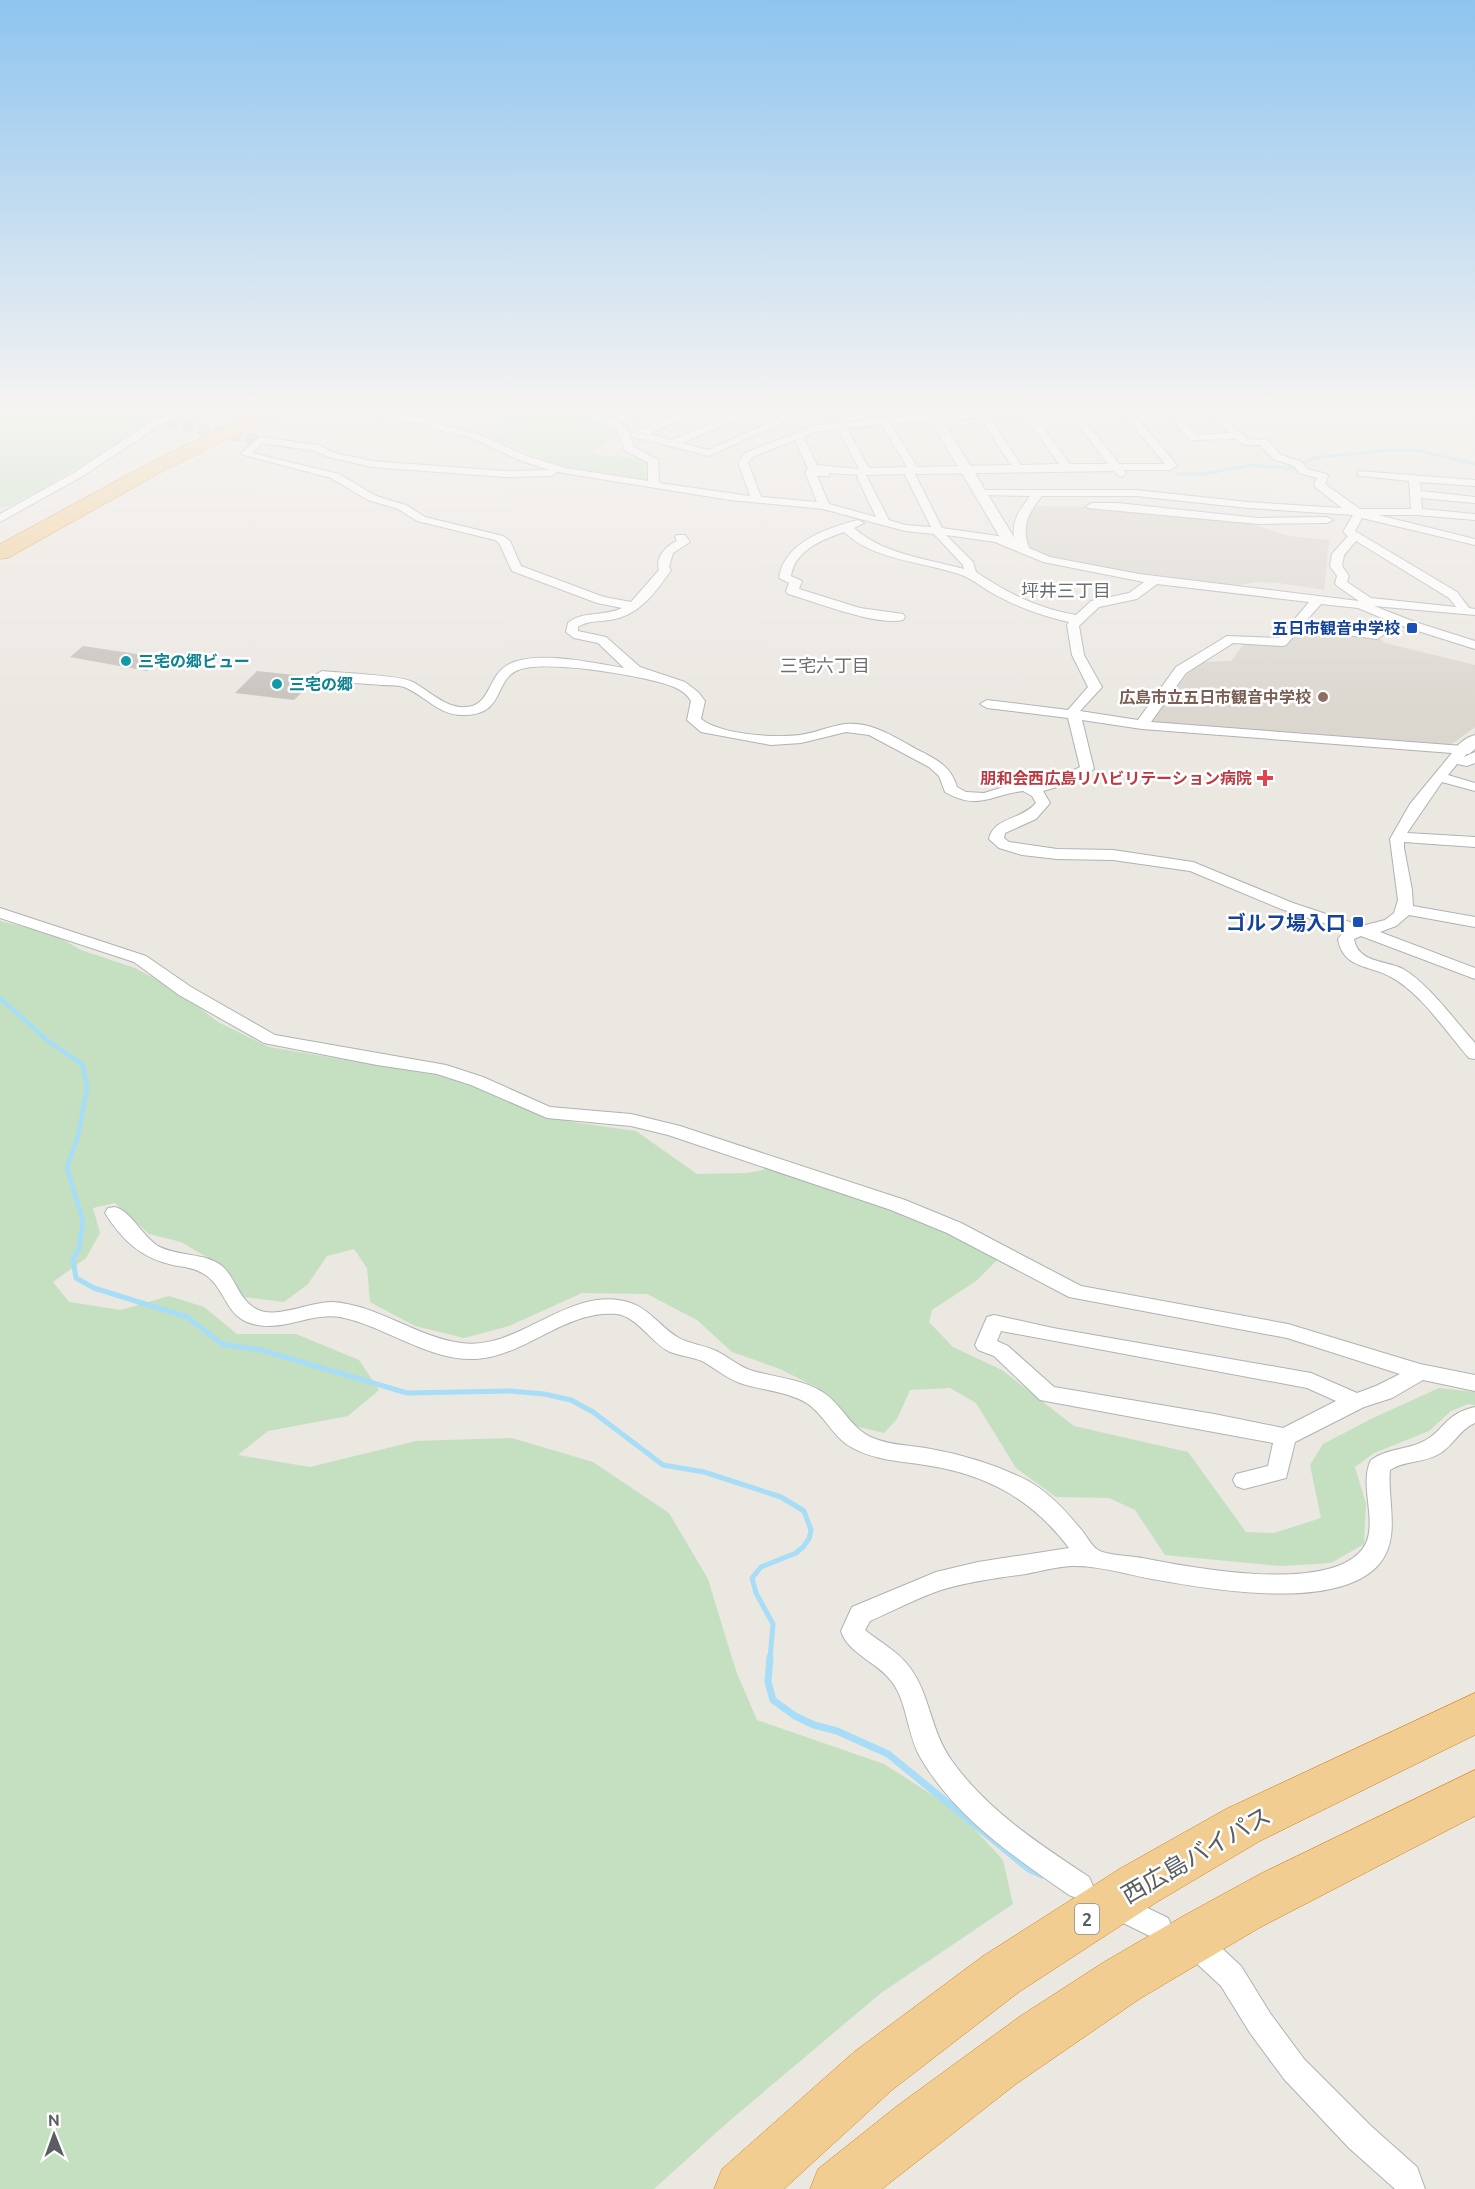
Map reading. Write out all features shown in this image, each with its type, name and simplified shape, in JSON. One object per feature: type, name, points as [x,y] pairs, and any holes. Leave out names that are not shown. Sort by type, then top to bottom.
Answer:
[{"type":"highway","points":[[0,530],[28,514]]},
{"type":"highway","points":[[0,553],[71,514]]},
{"type":"highway","name":"西広島バイパス","points":[[741,2189],[873,2071],[1001,1974],[1139,1885],[1243,1826],[1475,1713]]},
{"type":"highway","points":[[838,2189],[911,2127],[1042,2032],[1166,1953],[1302,1878],[1475,1792]]},
{"type":"street","points":[[414,514],[421,519],[499,538],[504,541],[516,568],[601,600],[631,606]]},
{"type":"street","points":[[853,514],[906,528],[988,537],[1058,563],[1155,580],[1318,600],[1420,605],[1470,612]]},
{"type":"street","points":[[881,514],[884,522]]},
{"type":"street","points":[[931,514],[944,541],[969,564],[970,574]]},
{"type":"street","points":[[993,514],[1011,544]]},
{"type":"street","points":[[1022,514],[1017,525],[1024,550]]},
{"type":"street","points":[[1189,514],[1258,522],[1376,514]]},
{"type":"street","points":[[1351,514],[1475,542]]},
{"type":"street","points":[[1442,514],[1475,517]]},
{"type":"street","points":[[1360,515],[1349,532],[1453,595],[1470,612]]},
{"type":"street","points":[[871,519],[812,542],[784,569],[785,578],[796,581],[792,591],[827,600],[859,613],[899,617]]},
{"type":"street","points":[[846,527],[861,541],[880,549],[970,574],[997,591],[1043,614],[1076,619]]},
{"type":"street","points":[[1355,535],[1338,554],[1336,566],[1343,576],[1341,583],[1364,604],[1398,620],[1475,645]]},
{"type":"street","points":[[643,674],[635,670],[600,639],[576,636],[572,632],[572,626],[577,621],[619,614],[653,589],[665,570],[664,556],[672,547],[684,542],[681,537]]},
{"type":"street","points":[[322,675],[406,683],[451,711],[458,712],[474,709],[489,702],[507,671],[517,666],[549,664],[643,674],[672,682],[694,694],[698,700],[694,720],[706,729],[780,741],[801,739],[846,728],[865,729],[934,764],[946,775],[950,789],[958,795],[984,798],[1011,790],[1032,789],[1066,780],[1087,768],[1072,714],[1095,687],[1076,650],[1072,626],[1076,619],[1095,604],[1133,596],[1155,580]]},
{"type":"street","points":[[1142,725],[1181,670],[1231,639],[1282,642],[1318,600]]},
{"type":"street","points":[[1296,625],[1377,635],[1398,620]]},
{"type":"street","points":[[987,704],[1091,715],[1142,725],[1467,751]]},
{"type":"street","points":[[1467,751],[1439,777],[1398,837],[1400,872],[1407,902],[1405,909],[1392,923],[1350,934],[1348,946],[1358,959],[1403,976],[1475,1054]]},
{"type":"street","points":[[1439,777],[1475,787]]},
{"type":"street","points":[[1032,789],[1042,798],[1043,803],[1030,818],[999,830],[996,836],[1001,844],[1044,852],[1113,855],[1185,864],[1287,906],[1361,930],[1475,974]]},
{"type":"street","points":[[1398,837],[1474,840]]},
{"type":"street","points":[[1405,909],[1475,922]]},
{"type":"street","points":[[0,913],[130,954],[158,971],[184,991],[270,1039],[452,1072],[477,1081],[533,1108],[559,1115],[631,1120],[673,1130],[908,1209],[954,1228],[1076,1292],[1288,1331],[1420,1372],[1475,1383]]},
{"type":"street","points":[[115,1213],[141,1246],[155,1255],[200,1263],[215,1270],[238,1305],[246,1313],[257,1317],[270,1318],[314,1310],[339,1310],[468,1352],[499,1346],[589,1308],[617,1306],[630,1309],[644,1317],[657,1333],[678,1347],[704,1353],[745,1376],[782,1384],[816,1398],[858,1441],[879,1448],[946,1461],[1023,1489],[1064,1522],[1090,1558]]},
{"type":"street","points":[[1356,1401],[1311,1381],[1053,1335],[994,1322],[985,1345],[1001,1351],[1048,1394],[1214,1422],[1285,1437],[1356,1401],[1384,1392],[1420,1372]]},
{"type":"street","points":[[1079,1886],[1031,1853],[966,1800],[944,1773],[927,1746],[907,1684],[901,1674],[872,1648],[858,1641],[853,1633],[854,1623],[861,1614],[936,1582],[978,1572],[1070,1557],[1090,1558],[1228,1580],[1311,1584],[1337,1580],[1357,1571],[1371,1558],[1380,1538],[1379,1466],[1395,1457],[1429,1449],[1440,1442],[1457,1422],[1466,1416],[1475,1415]]},
{"type":"street","points":[[1244,1480],[1278,1472],[1285,1437]]},
{"type":"street","points":[[1127,1911],[1158,1928]]},
{"type":"street","points":[[1204,1951],[1231,1976],[1265,2031],[1294,2069],[1360,2137],[1406,2178],[1410,2189]]},
{"type":"shaded area","points":[[1026,514],[1176,514],[1245,522],[1290,536],[1329,540],[1324,590],[1256,582],[1226,587],[1054,560],[1027,547],[1022,519]]},
{"type":"shaded area","name":"広島市立五日市観音中学校","points":[[1302,627],[1352,632],[1380,638],[1385,643],[1475,665],[1475,727],[1449,746],[1155,723],[1153,720],[1188,673],[1204,662],[1231,661],[1244,644],[1285,645]]},
{"type":"green space","points":[[0,921],[53,934],[81,950],[135,968],[178,991],[218,1022],[269,1047],[453,1078],[502,1099],[572,1122],[636,1131],[697,1174],[747,1173],[773,1168],[943,1229],[999,1258],[976,1281],[932,1310],[929,1322],[953,1347],[1002,1370],[1074,1426],[1188,1452],[1246,1532],[1274,1533],[1321,1518],[1310,1465],[1323,1444],[1439,1388],[1475,1392],[1475,1405],[1468,1404],[1451,1411],[1429,1431],[1374,1453],[1355,1467],[1366,1504],[1364,1544],[1331,1563],[1281,1566],[1165,1555],[1135,1510],[1109,1498],[1056,1497],[1016,1468],[976,1403],[950,1388],[910,1390],[897,1419],[884,1433],[855,1426],[816,1387],[780,1369],[732,1352],[697,1320],[647,1294],[582,1293],[509,1326],[464,1338],[415,1326],[370,1302],[367,1268],[354,1249],[327,1256],[308,1284],[284,1302],[243,1297],[222,1266],[181,1242],[149,1234],[115,1203],[93,1208],[100,1233],[86,1258],[53,1282],[69,1302],[121,1310],[169,1296],[204,1307],[237,1334],[296,1334],[359,1360],[379,1390],[348,1416],[268,1431],[238,1455],[310,1467],[416,1441],[512,1438],[593,1462],[669,1513],[708,1579],[736,1671],[757,1720],[884,1764],[959,1812],[1003,1860],[1013,1904],[881,1993],[728,2122],[654,2189],[0,2189]]},
{"type":"building","name":"三宅の郷ビュー","points":[[83,646],[163,658],[147,671],[70,657]]},
{"type":"building","name":"三宅の郷","points":[[257,671],[315,679],[294,700],[235,693]]},
{"type":"waterway","points":[[0,998],[47,1040],[83,1065],[87,1088],[78,1136],[67,1168],[83,1221],[81,1235]]},
{"type":"waterway","points":[[81,1233],[79,1249],[73,1259],[76,1278],[94,1288],[187,1317],[222,1344],[261,1350],[407,1393],[510,1391],[544,1394],[571,1400],[593,1412],[663,1465],[704,1472],[781,1497],[804,1511],[811,1530],[809,1539],[803,1547],[796,1553],[761,1567],[752,1578],[756,1593],[773,1624],[770,1658]]},
{"type":"waterway","points":[[770,1657],[768,1682],[773,1700],[795,1716],[814,1725],[837,1731],[888,1754],[1029,1869],[1042,1875]]},
{"type":"place","name":"五日市観音中学校","points":[[1412,628]]},
{"type":"place","name":"三宅の郷ビュー","points":[[126,661]]},
{"type":"place","name":"三宅の郷","points":[[277,684]]},
{"type":"place","name":"広島市立五日市観音中学校","points":[[1323,697]]},
{"type":"place","name":"朋和会西広島リハビリテーション病院","points":[[1265,778]]},
{"type":"place","name":"ゴルフ場入口","points":[[1358,922]]},
{"type":"district","name":"坪井三丁目","points":[[1066,590]]},
{"type":"district","name":"三宅六丁目","points":[[825,665]]}]
